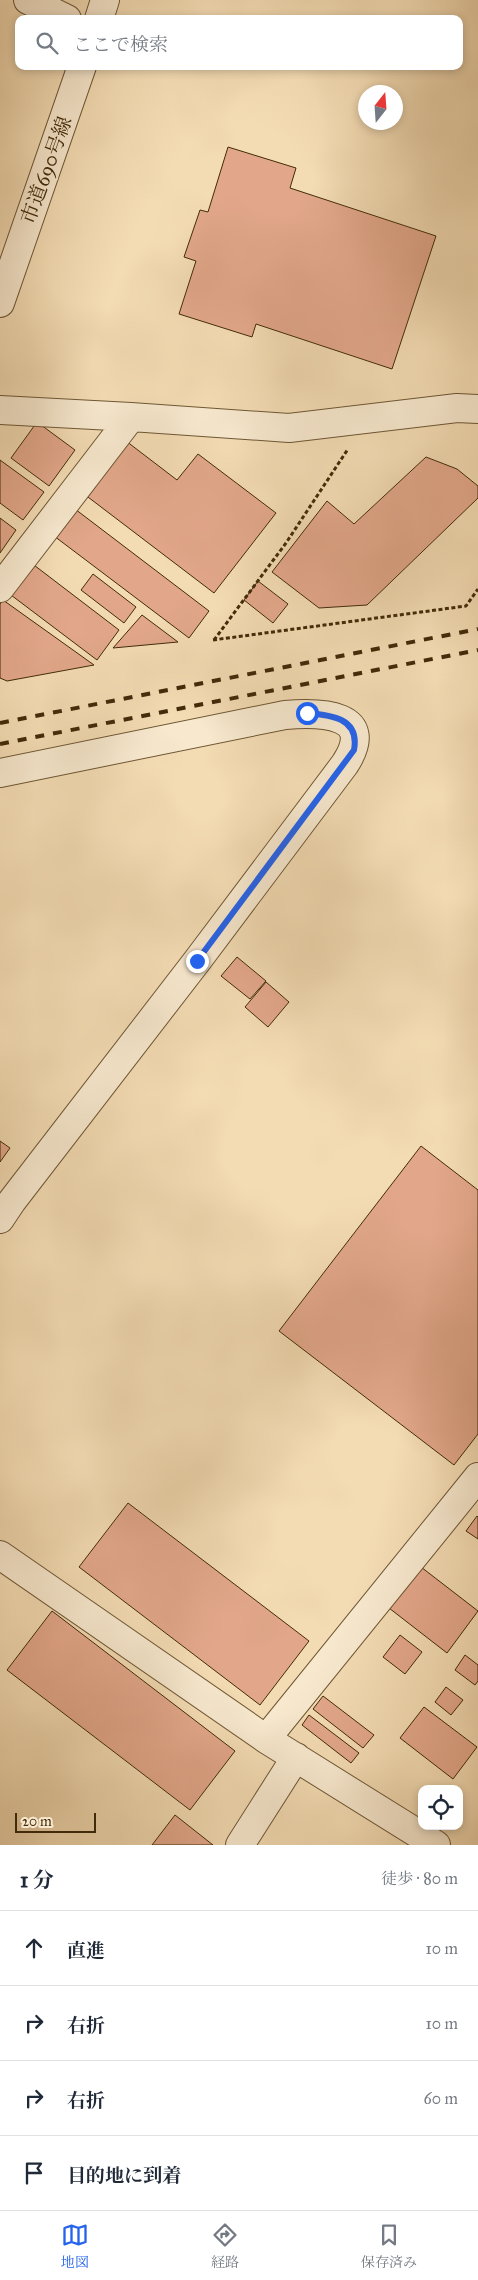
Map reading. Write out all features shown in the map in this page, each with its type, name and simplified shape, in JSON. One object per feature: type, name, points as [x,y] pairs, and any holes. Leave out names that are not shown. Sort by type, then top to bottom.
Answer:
[{"type":"street","points":[[28,0],[58,15]]},
{"type":"street","points":[[100,15],[106,0]]},
{"type":"street","name":"市道690号線","points":[[0,303],[81,70]]},
{"type":"street","points":[[0,410],[289,428],[457,408],[478,409]]},
{"type":"street","points":[[0,588],[131,417]]},
{"type":"street","points":[[0,773],[284,715],[307,713],[328,715],[345,721],[353,728],[356,740],[354,750],[345,764],[0,1219]]},
{"type":"street","points":[[266,1739],[473,1493]]},
{"type":"street","points":[[0,1556],[266,1739],[436,1845]]},
{"type":"street","points":[[240,1845],[296,1757]]},
{"type":"path","points":[[368,419],[286,543],[213,640],[466,606],[478,589]]},
{"type":"building","points":[[228,147],[296,168],[290,188],[436,236],[392,369],[256,324],[252,337],[179,314],[196,261],[184,257],[200,210],[208,212]]},
{"type":"building","points":[[37,422],[75,450],[49,486],[11,458]]},
{"type":"building","points":[[126,441],[177,480],[198,454],[276,513],[214,593],[84,494]]},
{"type":"building","points":[[426,457],[457,469],[478,486],[478,498],[367,605],[319,608],[272,572],[327,501],[354,524]]},
{"type":"building","points":[[0,460],[44,492],[23,520],[0,503]]},
{"type":"building","points":[[75,509],[209,611],[189,638],[54,536]]},
{"type":"building","points":[[0,518],[16,530],[0,553]]},
{"type":"building","points":[[30,562],[119,630],[97,660],[7,592]]},
{"type":"building","points":[[93,574],[136,607],[124,623],[81,590]]},
{"type":"building","points":[[258,581],[288,604],[273,623],[244,600]]},
{"type":"building","points":[[3,600],[94,665],[7,681],[0,678],[0,604]]},
{"type":"building","points":[[142,615],[178,642],[113,648]]},
{"type":"building","points":[[237,957],[266,981],[250,999],[221,976]]},
{"type":"building","points":[[266,982],[289,1002],[268,1027],[245,1007]]},
{"type":"building","points":[[0,1141],[10,1148],[0,1162]]},
{"type":"building","points":[[421,1146],[478,1190],[478,1434],[454,1465],[279,1331]]},
{"type":"building","points":[[128,1503],[309,1641],[260,1705],[79,1567]]},
{"type":"building","points":[[478,1517],[478,1539],[466,1531]]},
{"type":"building","points":[[421,1567],[478,1611],[447,1653],[389,1608]]},
{"type":"building","points":[[52,1611],[235,1751],[190,1810],[7,1670]]},
{"type":"building","points":[[400,1635],[422,1652],[405,1674],[383,1657]]},
{"type":"building","points":[[465,1655],[478,1665],[478,1681],[475,1685],[455,1670]]},
{"type":"building","points":[[446,1687],[463,1700],[451,1715],[435,1702]]},
{"type":"building","points":[[323,1696],[374,1735],[363,1748],[313,1709]]},
{"type":"building","points":[[424,1707],[477,1747],[453,1779],[400,1738]]},
{"type":"building","points":[[309,1715],[359,1753],[351,1763],[302,1725]]},
{"type":"building","points":[[175,1815],[213,1845],[152,1845]]},
{"type":"railway","points":[[0,723],[478,629]]},
{"type":"railway","points":[[0,744],[478,650]]},
{"type":"route","points":[[197,961],[354,750],[356,740],[353,728],[345,721],[328,715],[307,713]]}]
